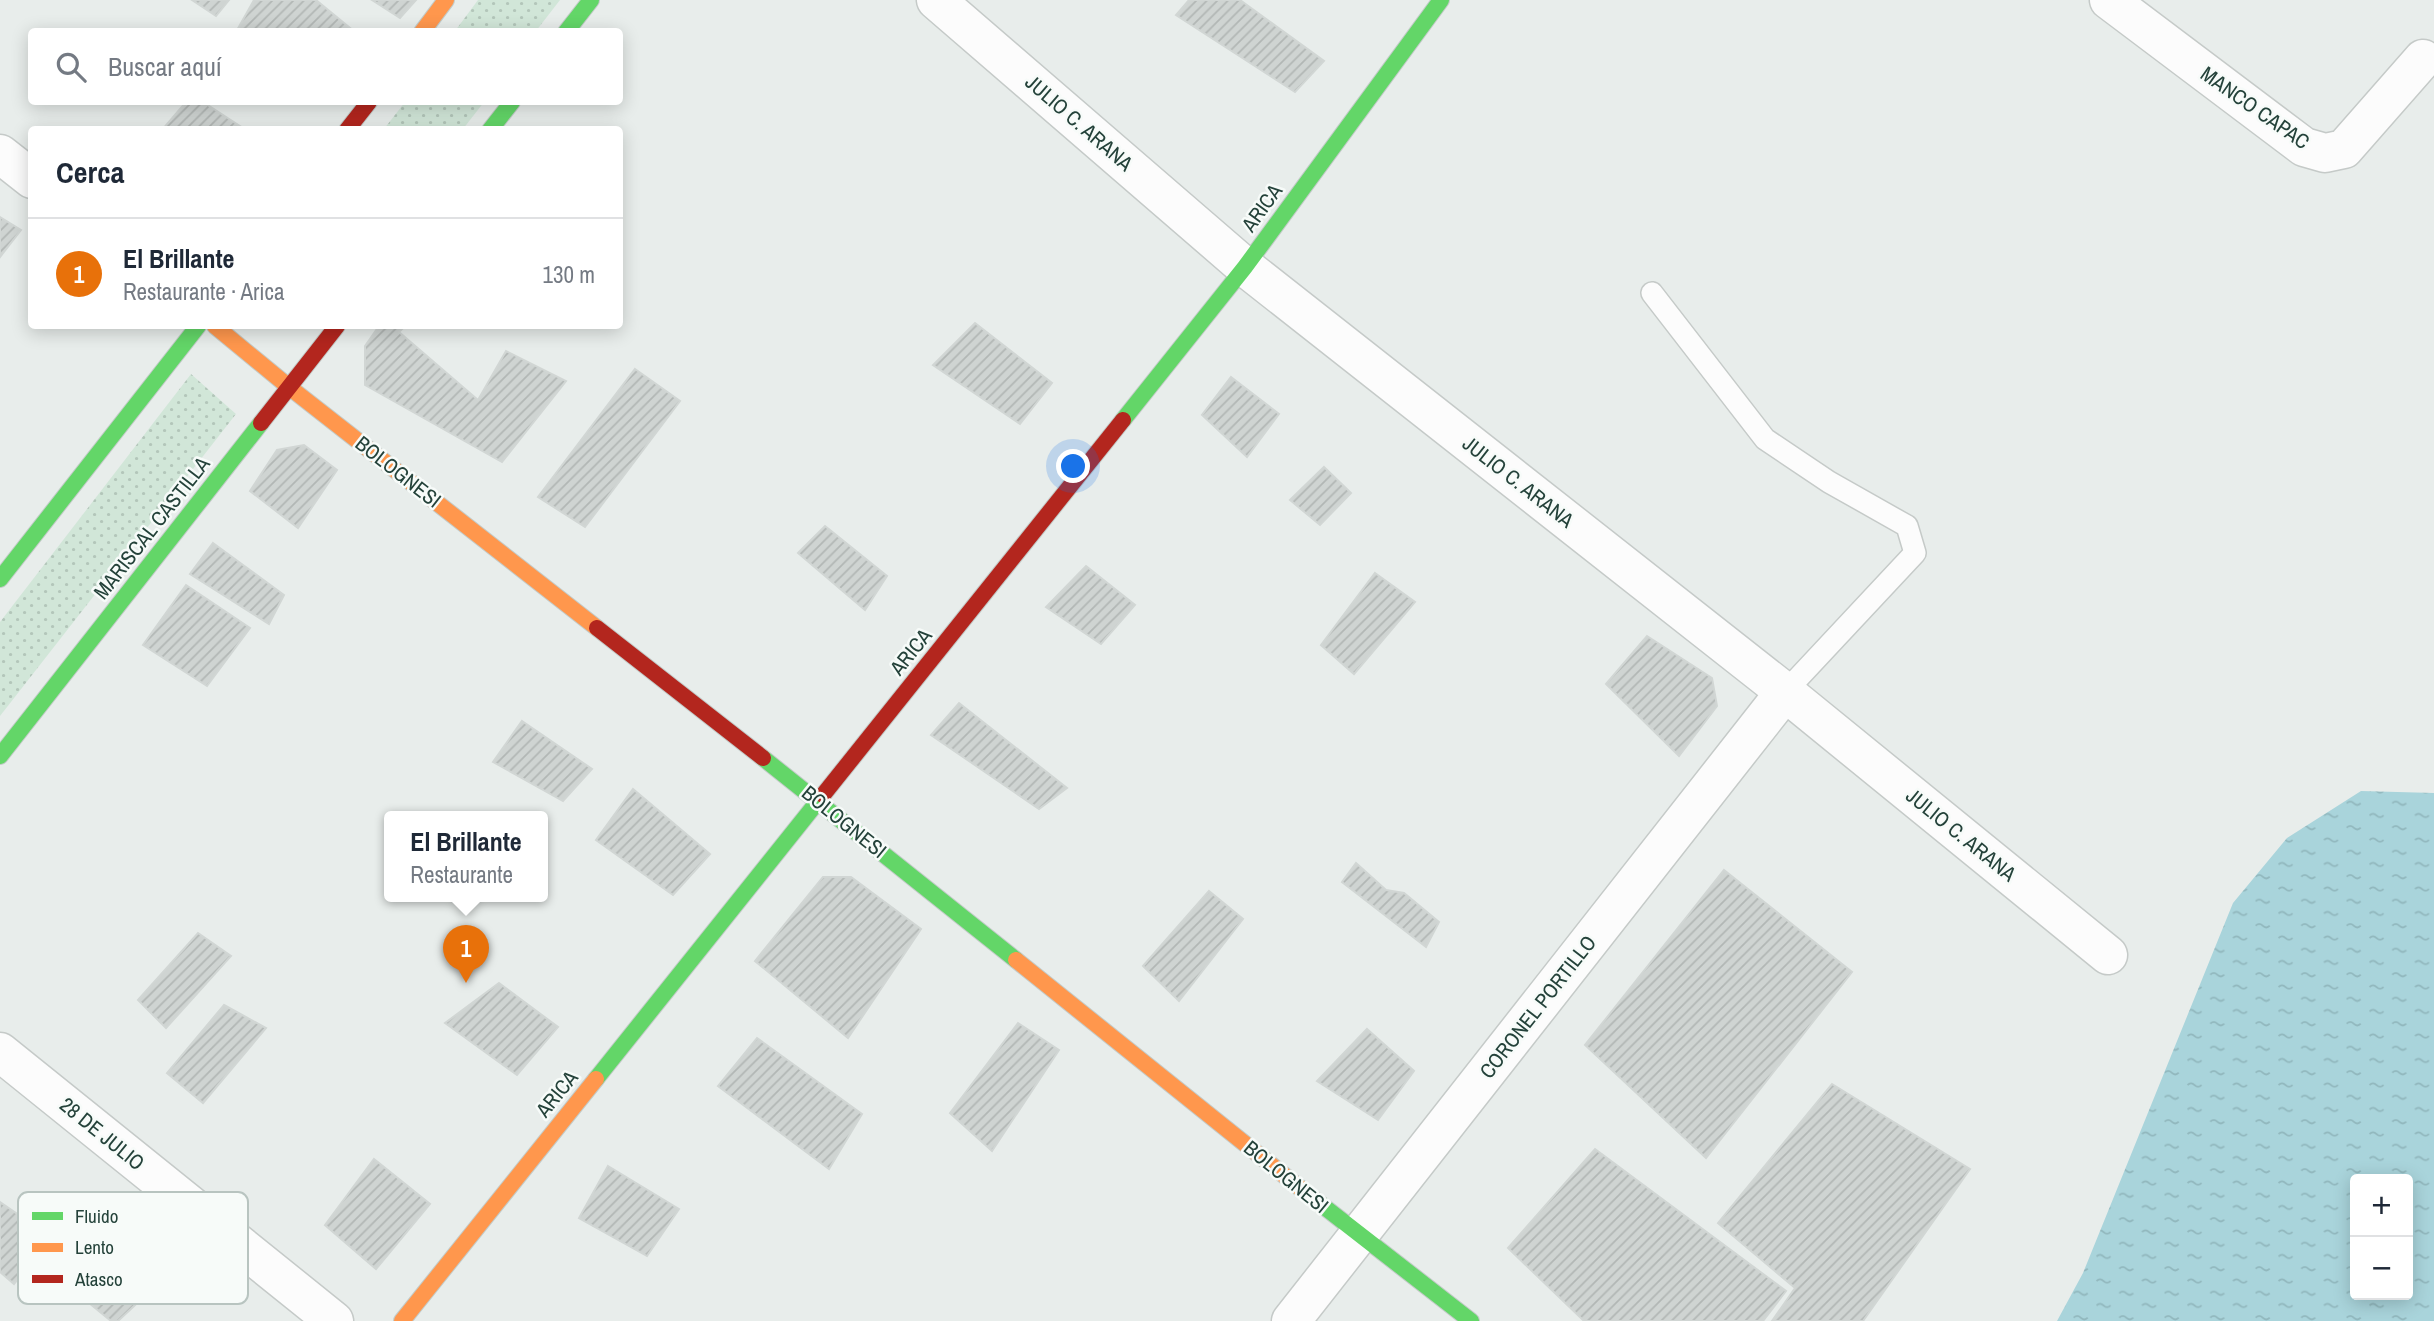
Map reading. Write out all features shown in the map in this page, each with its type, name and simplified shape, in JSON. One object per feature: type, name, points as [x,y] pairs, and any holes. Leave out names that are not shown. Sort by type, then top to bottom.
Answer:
[{"type":"street","points":[[425,28],[446,0]]},
{"type":"street","points":[[569,28],[591,0]]},
{"type":"street","name":"JULIO C. ARANA","points":[[936,0],[1245,267],[1785,692],[2108,954]]},
{"type":"street","name":"ARICA","points":[[402,1321],[1245,267],[1441,0]]},
{"type":"street","name":"MANCO CAPAC","points":[[2109,0],[2304,147],[2325,153],[2344,149],[2423,59]]},
{"type":"street","points":[[350,126],[367,105]]},
{"type":"street","points":[[493,126],[510,105]]},
{"type":"street","points":[[0,154],[28,176]]},
{"type":"street","points":[[0,579],[196,329]]},
{"type":"street","name":"BOLOGNESI","points":[[219,329],[818,801],[1358,1235],[1471,1321]]},
{"type":"street","name":"MARISCAL CASTILLA","points":[[0,756],[335,329]]},
{"type":"street","name":"CORONEL PORTILLO","points":[[1291,1321],[1785,692]]},
{"type":"street","name":"28 DE JULIO","points":[[0,1052],[174,1192]]},
{"type":"street","name":"28 DE JULIO","points":[[248,1252],[334,1321]]},
{"type":"lane","points":[[1652,293],[1765,439],[1829,482],[1907,526],[1915,553],[1785,692]]},
{"type":"green space","points":[[478,0],[560,0],[538,28],[457,28]]},
{"type":"green space","points":[[403,105],[482,105],[465,126],[386,126]]},
{"type":"green space","points":[[191,374],[236,414],[0,716],[0,622]]},
{"type":"water","points":[[2361,791],[2434,793],[2434,1321],[2057,1321],[2083,1273],[2233,903],[2287,838]]},
{"type":"building","points":[[192,0],[229,0],[216,16]]},
{"type":"building","points":[[254,0],[316,0],[350,28],[238,28]]},
{"type":"building","points":[[372,0],[416,0],[400,18]]},
{"type":"building","points":[[1189,0],[1240,0],[1324,61],[1295,92],[1176,15]]},
{"type":"building","points":[[183,105],[208,105],[240,126],[165,126]]},
{"type":"building","points":[[0,217],[21,230],[0,257]]},
{"type":"building","points":[[975,323],[1052,383],[1020,424],[933,365]]},
{"type":"building","points":[[377,329],[402,329],[399,332],[478,400],[506,351],[566,381],[502,462],[365,385],[365,346]]},
{"type":"building","points":[[635,369],[680,401],[585,527],[538,497]]},
{"type":"building","points":[[1231,377],[1279,414],[1247,457],[1202,415]]},
{"type":"building","points":[[304,445],[337,470],[298,528],[250,491],[277,450]]},
{"type":"building","points":[[1324,467],[1351,493],[1320,525],[1290,500]]},
{"type":"building","points":[[825,526],[887,576],[865,610],[798,553]]},
{"type":"building","points":[[213,543],[284,595],[269,624],[190,574]]},
{"type":"building","points":[[1086,566],[1135,605],[1101,644],[1046,607]]},
{"type":"building","points":[[1375,573],[1415,602],[1354,674],[1321,645]]},
{"type":"building","points":[[186,585],[250,628],[207,686],[143,645]]},
{"type":"building","points":[[1647,636],[1712,678],[1717,706],[1679,756],[1606,684]]},
{"type":"building","points":[[959,703],[1067,788],[1039,809],[931,735]]},
{"type":"building","points":[[522,721],[592,769],[563,801],[493,762]]},
{"type":"building","points":[[633,789],[710,854],[673,895],[596,840]]},
{"type":"building","points":[[1356,863],[1386,890],[1404,893],[1439,922],[1426,947],[1342,882]]},
{"type":"building","points":[[1724,870],[1852,972],[1706,1158],[1585,1045]]},
{"type":"building","points":[[823,877],[851,877],[921,929],[848,1038],[755,961]]},
{"type":"building","points":[[1209,891],[1243,919],[1179,1001],[1143,966]]},
{"type":"building","points":[[198,933],[231,956],[166,1028],[138,1000]]},
{"type":"building","points":[[499,983],[558,1027],[517,1075],[445,1023]]},
{"type":"building","points":[[224,1005],[266,1028],[203,1103],[167,1073]]},
{"type":"building","points":[[1018,1023],[1059,1050],[992,1151],[950,1113]]},
{"type":"building","points":[[1367,1029],[1414,1071],[1378,1120],[1317,1081]]},
{"type":"building","points":[[757,1038],[862,1114],[829,1169],[718,1086]]},
{"type":"building","points":[[1832,1084],[1970,1169],[1863,1321],[1772,1321],[1795,1288],[1718,1223]]},
{"type":"building","points":[[1595,1149],[1786,1291],[1763,1321],[1584,1321],[1508,1248]]},
{"type":"building","points":[[374,1159],[430,1204],[376,1269],[325,1225]]},
{"type":"building","points":[[608,1166],[679,1209],[647,1256],[579,1218]]},
{"type":"building","points":[[0,1202],[18,1214],[18,1279],[14,1284],[0,1272]]},
{"type":"building","points":[[90,1304],[136,1304],[118,1321],[111,1321]]},
{"type":"traffic: fast","points":[[569,28],[591,0]]},
{"type":"traffic: fast","points":[[1123,420],[1245,267],[1441,0]]},
{"type":"traffic: fast","points":[[493,126],[510,105]]},
{"type":"traffic: fast","points":[[0,579],[196,329]]},
{"type":"traffic: fast","points":[[0,756],[261,423]]},
{"type":"traffic: fast","points":[[763,758],[1016,960]]},
{"type":"traffic: fast","points":[[596,1079],[823,795]]},
{"type":"traffic: fast","points":[[1300,1188],[1471,1321]]},
{"type":"traffic: slow","points":[[425,28],[446,0]]},
{"type":"traffic: slow","points":[[219,329],[597,628]]},
{"type":"traffic: slow","points":[[1016,960],[1300,1188]]},
{"type":"traffic: slow","points":[[402,1321],[596,1079]]},
{"type":"traffic: jam","points":[[350,126],[367,105]]},
{"type":"traffic: jam","points":[[261,423],[335,329]]},
{"type":"traffic: jam","points":[[823,795],[1123,420]]},
{"type":"traffic: jam","points":[[597,628],[763,758]]},
{"type":"place","name":"El Brillante","points":[[466,983]]}]
